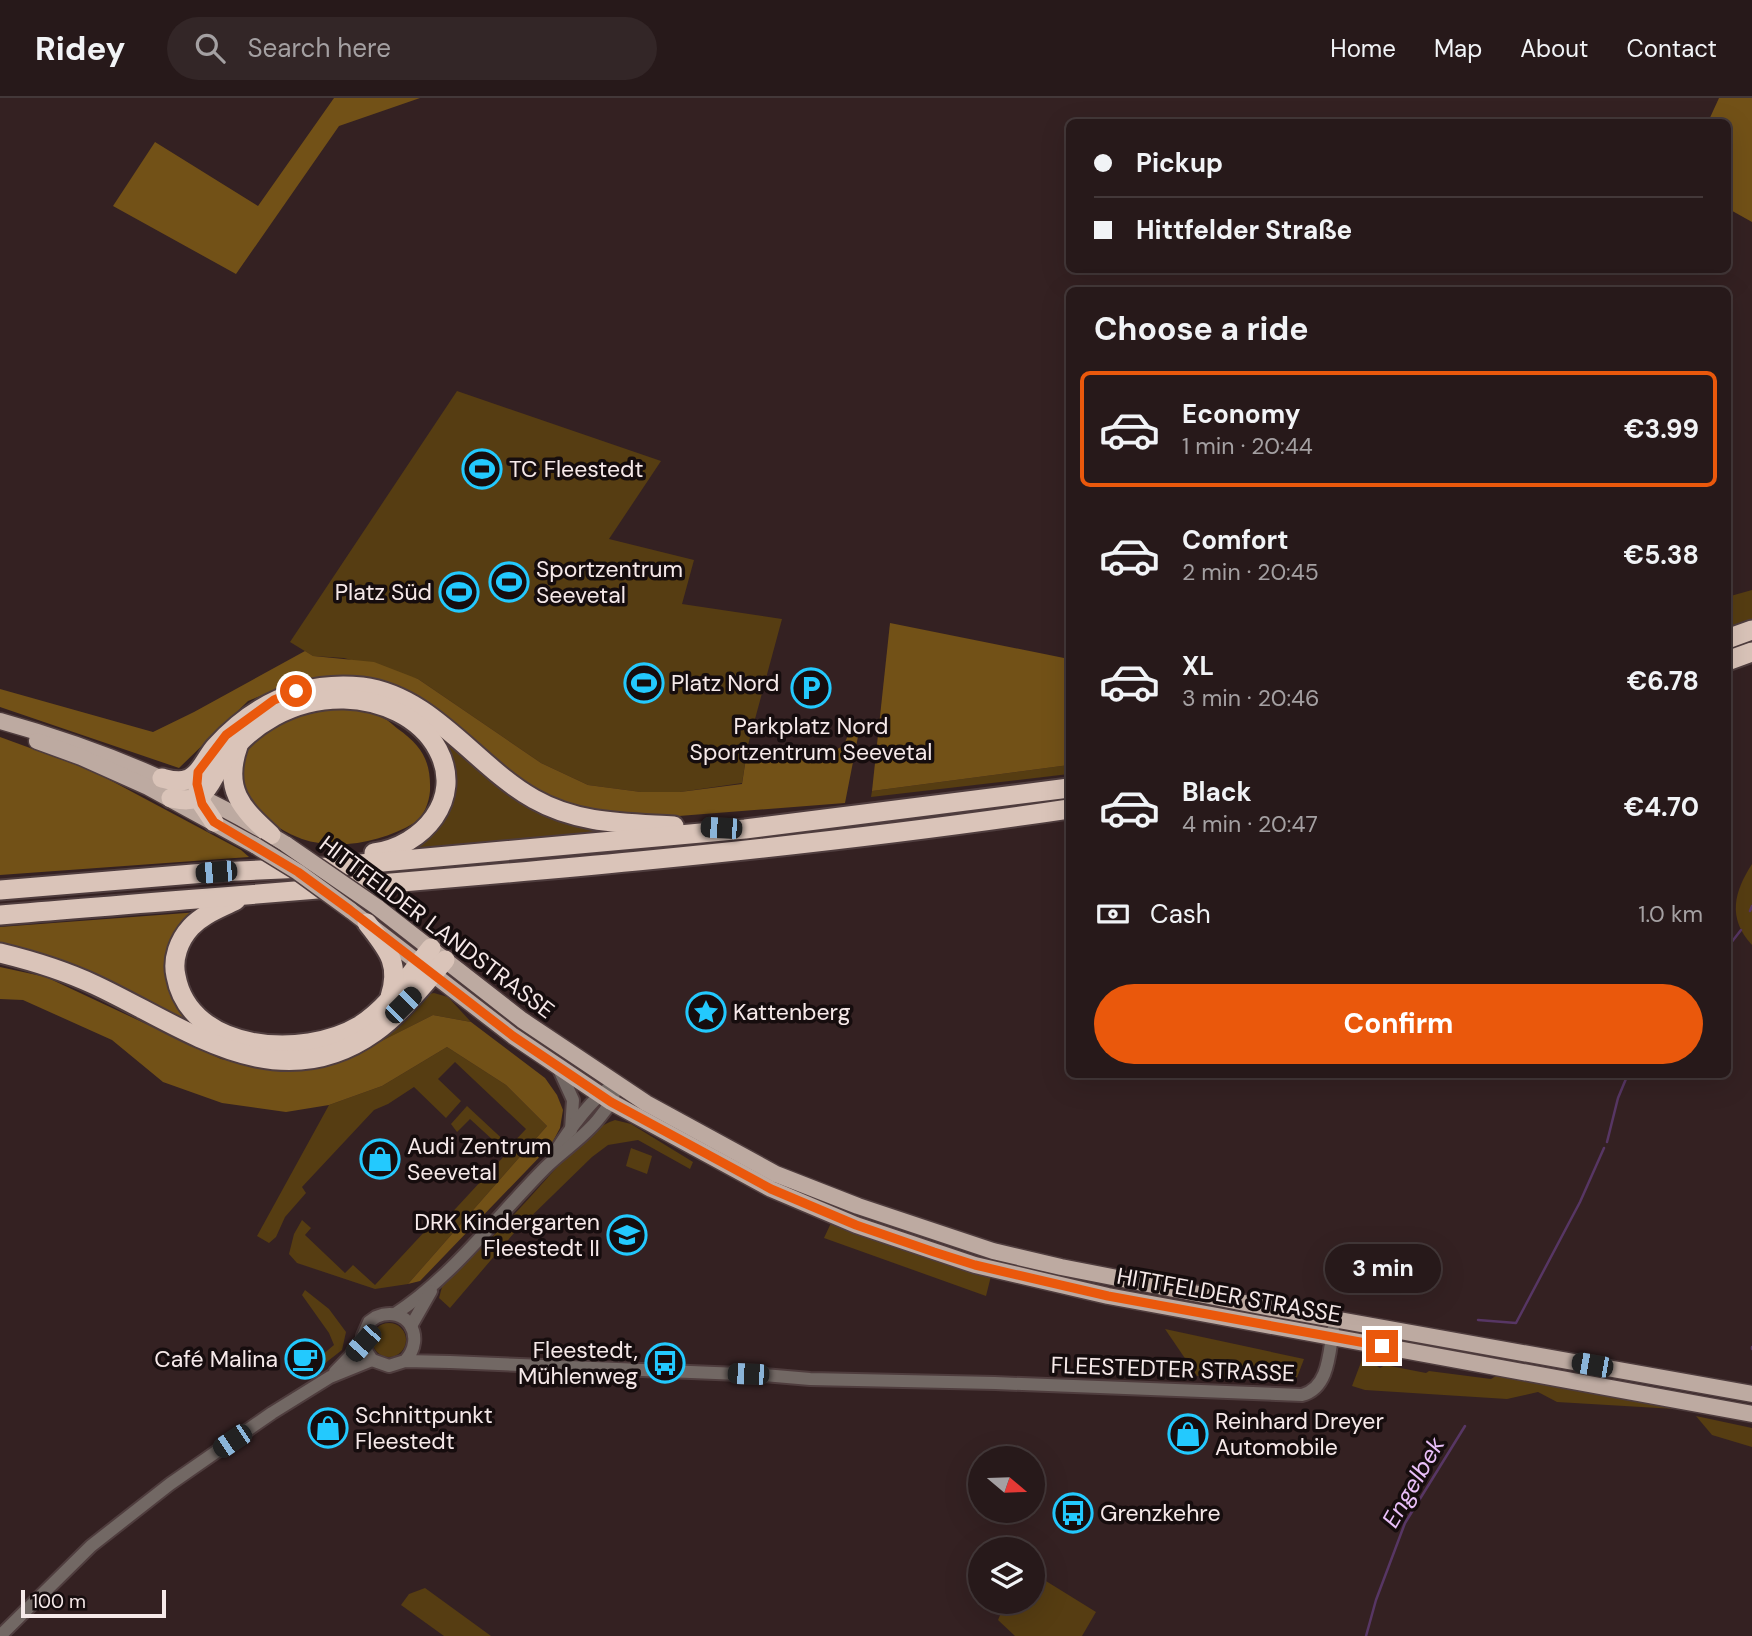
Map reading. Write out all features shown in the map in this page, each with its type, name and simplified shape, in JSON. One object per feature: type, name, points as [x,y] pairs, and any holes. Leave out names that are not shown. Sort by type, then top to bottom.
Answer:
[{"type":"highway","points":[[1731,638],[1752,630]]},
{"type":"highway","points":[[1731,659],[1752,652]]},
{"type":"highway","points":[[162,778],[185,780],[198,772],[226,735],[274,700],[296,691],[320,687],[364,687],[392,695],[419,708],[500,777],[535,800],[568,814],[601,822],[745,829]]},
{"type":"highway","points":[[171,798],[183,800],[200,796],[240,741],[260,724],[295,706],[343,699],[387,708],[407,717],[426,733],[438,750],[444,767],[445,787],[436,815],[428,827],[407,843],[393,849],[216,872]]},
{"type":"highway","points":[[240,741],[232,769],[235,791],[271,842]]},
{"type":"highway","points":[[198,772],[200,796],[205,811],[214,822]]},
{"type":"highway","points":[[0,890],[216,872],[327,867],[745,829],[1066,788]]},
{"type":"highway","points":[[0,915],[683,857],[884,835],[1066,809]]},
{"type":"highway","points":[[247,895],[204,916],[186,934],[176,954],[175,971],[185,1002],[209,1024],[237,1038],[256,1044],[298,1046],[346,1033],[362,1024],[432,961]]},
{"type":"highway","points":[[372,915],[395,970],[389,999]]},
{"type":"highway","points":[[0,953],[76,977],[227,1050],[273,1060],[311,1058],[354,1045],[387,1022],[432,961]]},
{"type":"main road","name":"HITTFELDER LANDSTRASSE","points":[[0,721],[61,738],[200,796],[271,842],[432,961],[616,1084],[744,1158],[834,1198]]},
{"type":"main road","name":"HITTFELDER LANDSTRASSE","points":[[0,727],[81,757],[171,798],[214,822],[271,842],[298,872],[350,910],[372,915]]},
{"type":"main road","name":"HITTFELDER LANDSTRASSE","points":[[432,961],[513,1036],[606,1098],[752,1180],[829,1214]]},
{"type":"main road","name":"HITTFELDER STRASSE","points":[[834,1198],[925,1230],[1016,1256],[1112,1278],[1752,1394]]},
{"type":"main road","name":"HITTFELDER STRASSE","points":[[829,1214],[934,1252],[988,1268],[1108,1296],[1752,1414]]},
{"type":"street","points":[[558,1067],[573,1100],[570,1130]]},
{"type":"street","points":[[546,1167],[570,1130],[606,1098],[616,1084]]},
{"type":"street","points":[[395,1314],[411,1304],[441,1276],[546,1167],[599,1119],[606,1098]]},
{"type":"street","points":[[411,1326],[441,1276]]},
{"type":"street","points":[[330,1377],[363,1343],[369,1322],[382,1314],[401,1317],[411,1326],[415,1340],[430,1353],[450,1362]]},
{"type":"street","name":"FLEESTEDTER STRASSE","points":[[405,1361],[810,1379],[1302,1395],[1311,1393],[1324,1376],[1335,1319]]},
{"type":"street","points":[[0,1636],[71,1565],[131,1513],[211,1455],[330,1377],[372,1360],[389,1366],[405,1361],[415,1340]]},
{"type":"street","points":[[363,1343],[372,1360]]},
{"type":"shaded area","points":[[334,98],[420,98],[339,126],[236,274],[113,206],[155,142],[258,206]]},
{"type":"shaded area","points":[[1719,98],[1752,98],[1752,222],[1731,210],[1731,119],[1709,119]]},
{"type":"shaded area","name":"Sportzentrum Seevetal","points":[[457,391],[661,461],[609,539],[694,560],[682,604],[782,619],[748,745],[742,783],[680,792],[641,792],[588,785],[541,763],[418,679],[344,658],[313,656],[290,642]]},
{"type":"shaded area","points":[[1752,590],[1752,619],[1731,626],[1731,596]]},
{"type":"shaded area","points":[[890,623],[1066,658],[1066,765],[872,791]]},
{"type":"shaded area","points":[[305,651],[313,656],[374,662],[418,679],[541,763],[588,785],[641,792],[680,792],[742,784],[748,745],[780,760],[828,755],[844,745],[854,720],[861,721],[845,803],[641,819],[584,811],[526,787],[351,679],[280,688],[248,701],[179,768],[0,707],[0,689],[153,732]]},
{"type":"shaded area","points":[[339,708],[371,713],[383,718],[406,735],[423,755],[430,780],[428,800],[421,817],[402,830],[360,843],[316,843],[293,836],[274,825],[255,810],[242,793],[238,785],[238,769],[251,740],[281,722]]},
{"type":"shaded area","points":[[440,736],[449,740],[507,793],[533,810],[566,821],[623,831],[404,852],[434,831]]},
{"type":"shaded area","points":[[0,737],[93,771],[241,850],[249,857],[0,875]]},
{"type":"shaded area","points":[[1066,765],[1066,774],[871,797],[872,791]]},
{"type":"shaded area","points":[[1752,864],[1752,945],[1739,925],[1736,905],[1737,895]]},
{"type":"shaded area","points":[[199,912],[173,942],[202,1033],[0,946],[0,927]]},
{"type":"shaded area","points":[[0,967],[46,977],[221,1059],[279,1070],[340,1062],[433,1015],[471,1022],[545,1078],[557,1095],[563,1110],[560,1128],[551,1145],[420,1281],[408,1284],[547,1126],[506,1085],[447,1047],[382,1086],[329,1105],[286,1112],[222,1103],[163,1082],[112,1040],[23,1000],[0,999]]},
{"type":"shaded area","points":[[434,993],[448,997],[471,1022],[433,1015],[374,1045],[423,995]]},
{"type":"shaded area","points":[[447,1047],[506,1085],[547,1126],[408,1284],[375,1289],[297,1263],[289,1254],[294,1234],[302,1220],[311,1228],[305,1235],[345,1273],[353,1265],[375,1285],[427,1229],[433,1233],[507,1153],[470,1119],[457,1132],[451,1124],[467,1106],[510,1146],[526,1129],[455,1062],[438,1079],[461,1101],[446,1118],[414,1087],[374,1110],[302,1187],[306,1193],[285,1217],[276,1237],[269,1243],[257,1236],[329,1105],[382,1086]]},
{"type":"shaded area","points":[[615,1120],[631,1124],[693,1162],[690,1169],[638,1140],[608,1145],[592,1157],[514,1233],[450,1308],[439,1298],[442,1287],[510,1219],[570,1153],[593,1132]]},
{"type":"shaded area","points":[[631,1148],[652,1156],[647,1174],[626,1166]]},
{"type":"shaded area","points":[[831,1223],[991,1276],[986,1296],[824,1238]]},
{"type":"shaded area","points":[[305,1290],[329,1309],[346,1332],[342,1350],[306,1378],[303,1371],[334,1345],[329,1333],[302,1295]]},
{"type":"shaded area","points":[[389,1323],[401,1328],[406,1340],[401,1352],[389,1357],[377,1352],[372,1340],[377,1328]]},
{"type":"shaded area","points":[[1165,1329],[1304,1359],[1296,1380],[1197,1376]]},
{"type":"shaded area","points":[[1363,1357],[1380,1368],[1385,1365],[1426,1373],[1429,1371],[1491,1379],[1499,1374],[1692,1410],[1557,1402],[1538,1392],[1507,1399],[1365,1390],[1352,1386]]},
{"type":"shaded area","points":[[1696,1416],[1752,1428],[1752,1447],[1712,1435]]},
{"type":"shaded area","points":[[1045,1580],[1096,1612],[1082,1636],[1015,1636],[998,1620],[1001,1614],[1045,1614]]},
{"type":"shaded area","points":[[425,1588],[491,1636],[444,1636],[401,1605],[409,1594]]},
{"type":"waterway","name":"Engelbek","points":[[1750,911],[1752,906]]},
{"type":"waterway","name":"Engelbek","points":[[1731,943],[1741,930]]},
{"type":"waterway","name":"Engelbek","points":[[1607,1142],[1618,1098],[1626,1078]]},
{"type":"waterway","name":"Engelbek","points":[[1478,1320],[1516,1323],[1580,1202],[1604,1148]]},
{"type":"waterway","name":"Engelbek","points":[[1366,1636],[1376,1600],[1405,1523],[1465,1426]]},
{"type":"place","name":"TC Fleestedt","points":[[482,469]]},
{"type":"place","name":"Sportzentrum Seevetal","points":[[509,582]]},
{"type":"place","name":"Platz Süd","points":[[459,592]]},
{"type":"place","name":"Platz Nord","points":[[644,683]]},
{"type":"place","name":"Parkplatz Nord Sportzentrum Seevetal","points":[[811,688]]},
{"type":"place","name":"Kattenberg","points":[[706,1012]]},
{"type":"place","name":"Audi Zentrum Seevetal","points":[[380,1159]]},
{"type":"place","name":"DRK Kindergarten Fleestedt II","points":[[627,1235]]},
{"type":"place","name":"Café Malina","points":[[305,1359]]},
{"type":"place","name":"Fleestedt, Mühlenweg","points":[[665,1363]]},
{"type":"place","name":"Schnittpunkt Fleestedt","points":[[328,1428]]},
{"type":"place","name":"Reinhard Dreyer Automobile","points":[[1188,1434]]},
{"type":"place","name":"Grenzkehre","points":[[1073,1513]]},
{"type":"route","points":[[296,691],[274,700],[251,715],[226,735],[210,754],[198,772],[197,784],[205,811],[214,822],[298,872],[513,1036],[611,1102],[771,1189],[856,1225],[975,1265],[1108,1296],[1382,1346]]}]
